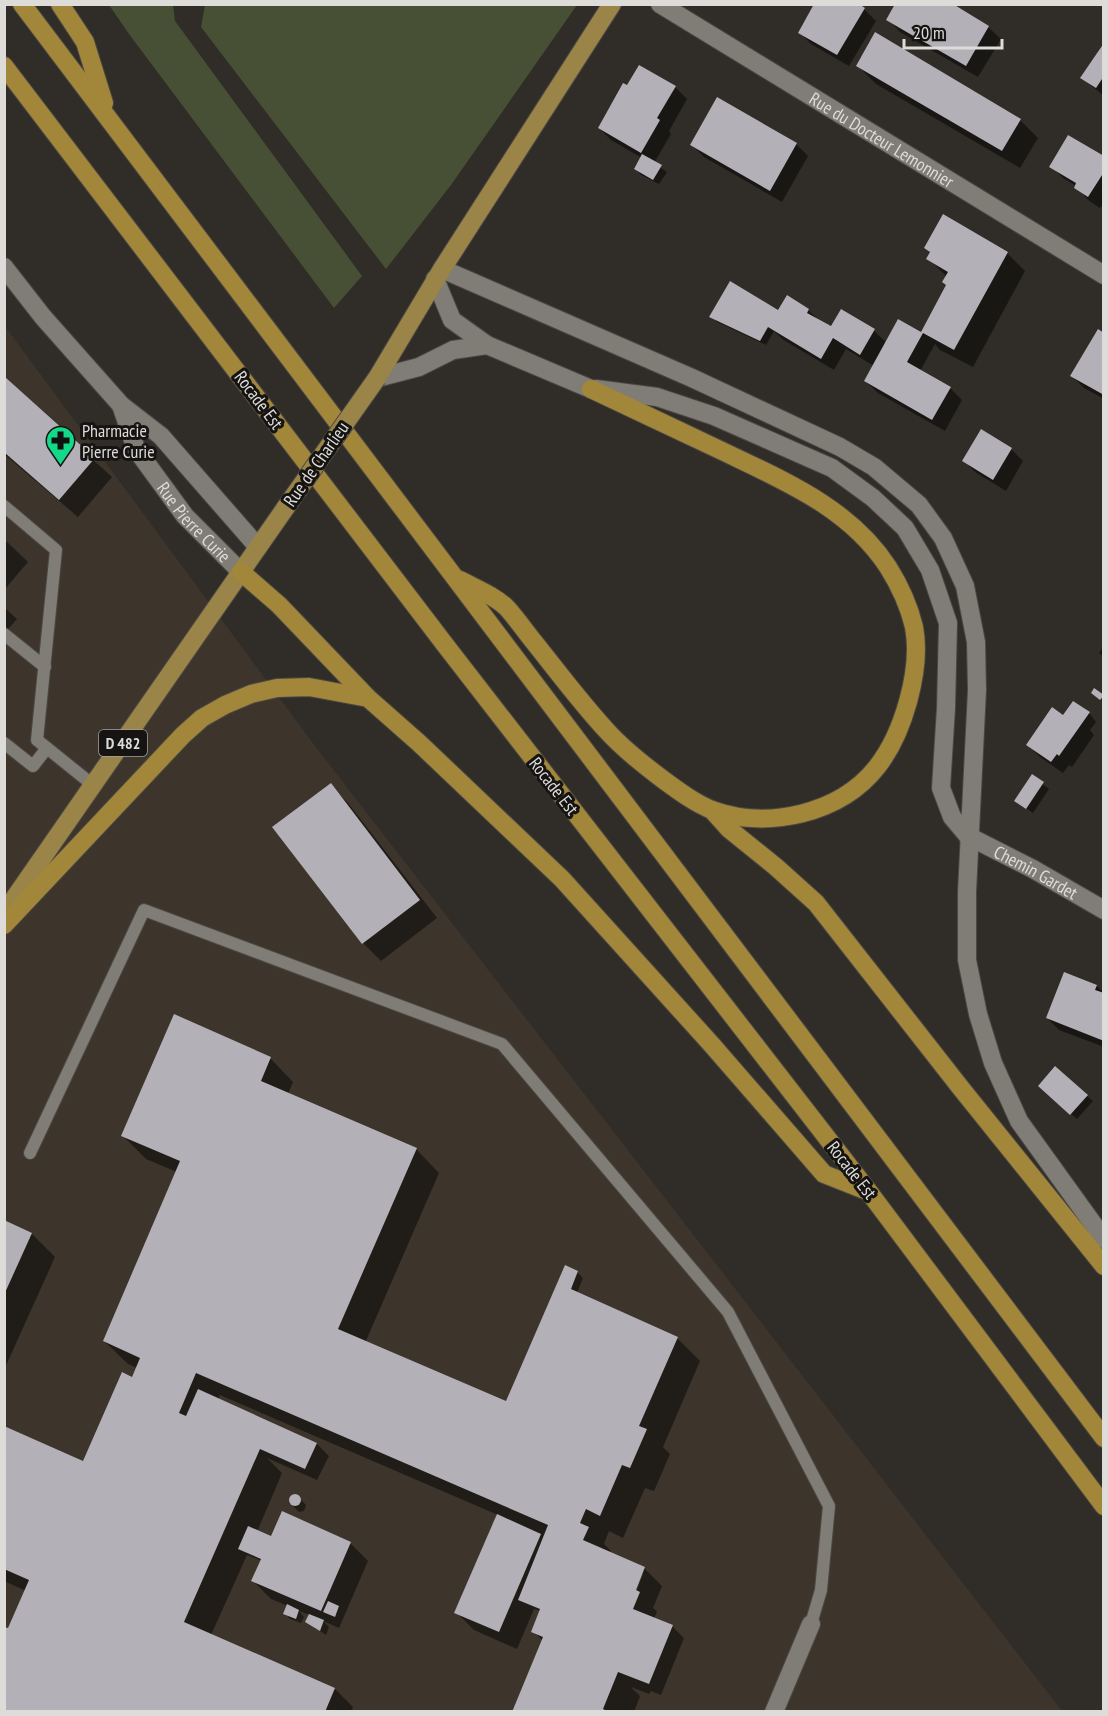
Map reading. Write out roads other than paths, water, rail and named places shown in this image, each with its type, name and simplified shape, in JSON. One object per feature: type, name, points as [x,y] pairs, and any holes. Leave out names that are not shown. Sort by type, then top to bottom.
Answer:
[{"type":"highway","points":[[22,4],[1104,1438]]},
{"type":"highway","points":[[60,4],[85,42],[108,116]]},
{"type":"highway","name":"Rocade Est","points":[[4,66],[446,646],[869,1192],[1104,1506]]},
{"type":"highway","points":[[453,576],[505,606],[608,733],[642,764],[685,796],[712,810],[746,817],[781,818],[818,809],[851,790],[876,768],[894,739],[909,700],[914,663],[914,629],[904,595],[888,566],[844,518],[814,497],[591,389]]},
{"type":"highway","points":[[241,572],[279,605],[368,698],[419,743],[562,879],[712,1045],[824,1174],[869,1192]]},
{"type":"highway","points":[[4,925],[183,735],[202,718],[251,694],[277,687],[309,687],[368,698]]},
{"type":"highway","points":[[712,810],[729,829],[816,903],[1104,1266]]},
{"type":"main road","name":"Rue de Charlieu","points":[[7,903],[93,785],[377,378],[439,274],[612,4]]},
{"type":"street","name":"Rue du Docteur Lemonnier","points":[[660,4],[1104,275]]},
{"type":"street","name":"Rue Pierre Curie","points":[[4,267],[43,317],[121,405],[161,436],[258,547]]},
{"type":"street","points":[[439,274],[452,320],[487,345],[591,389],[657,397],[714,416],[832,468],[873,498],[905,528],[930,570],[948,623],[941,788],[952,817],[968,836]]},
{"type":"street","points":[[439,274],[692,378],[840,447],[873,467],[919,506],[943,538],[965,586],[976,642],[976,699],[968,836],[967,960],[978,1014],[993,1063],[1019,1121],[1104,1239]]},
{"type":"street","points":[[377,378],[419,367],[453,350],[487,345]]},
{"type":"street","name":"Rue Pierre Curie","points":[[121,405],[136,449],[186,516],[241,572]]},
{"type":"street","name":"Chemin Gardet","points":[[968,836],[1033,869],[1104,910]]},
{"type":"street","points":[[774,1712],[811,1624]]},
{"type":"lane","points":[[4,506],[56,550],[38,740],[93,785]]},
{"type":"lane","points":[[4,634],[45,667]]},
{"type":"lane","points":[[4,743],[33,766],[47,748]]},
{"type":"lane","points":[[30,1153],[144,910],[502,1044],[728,1312],[829,1506],[821,1590],[811,1624]]},
{"type":"place","name":"Pharmacie Pierre Curie","points":[[61,466]]}]
